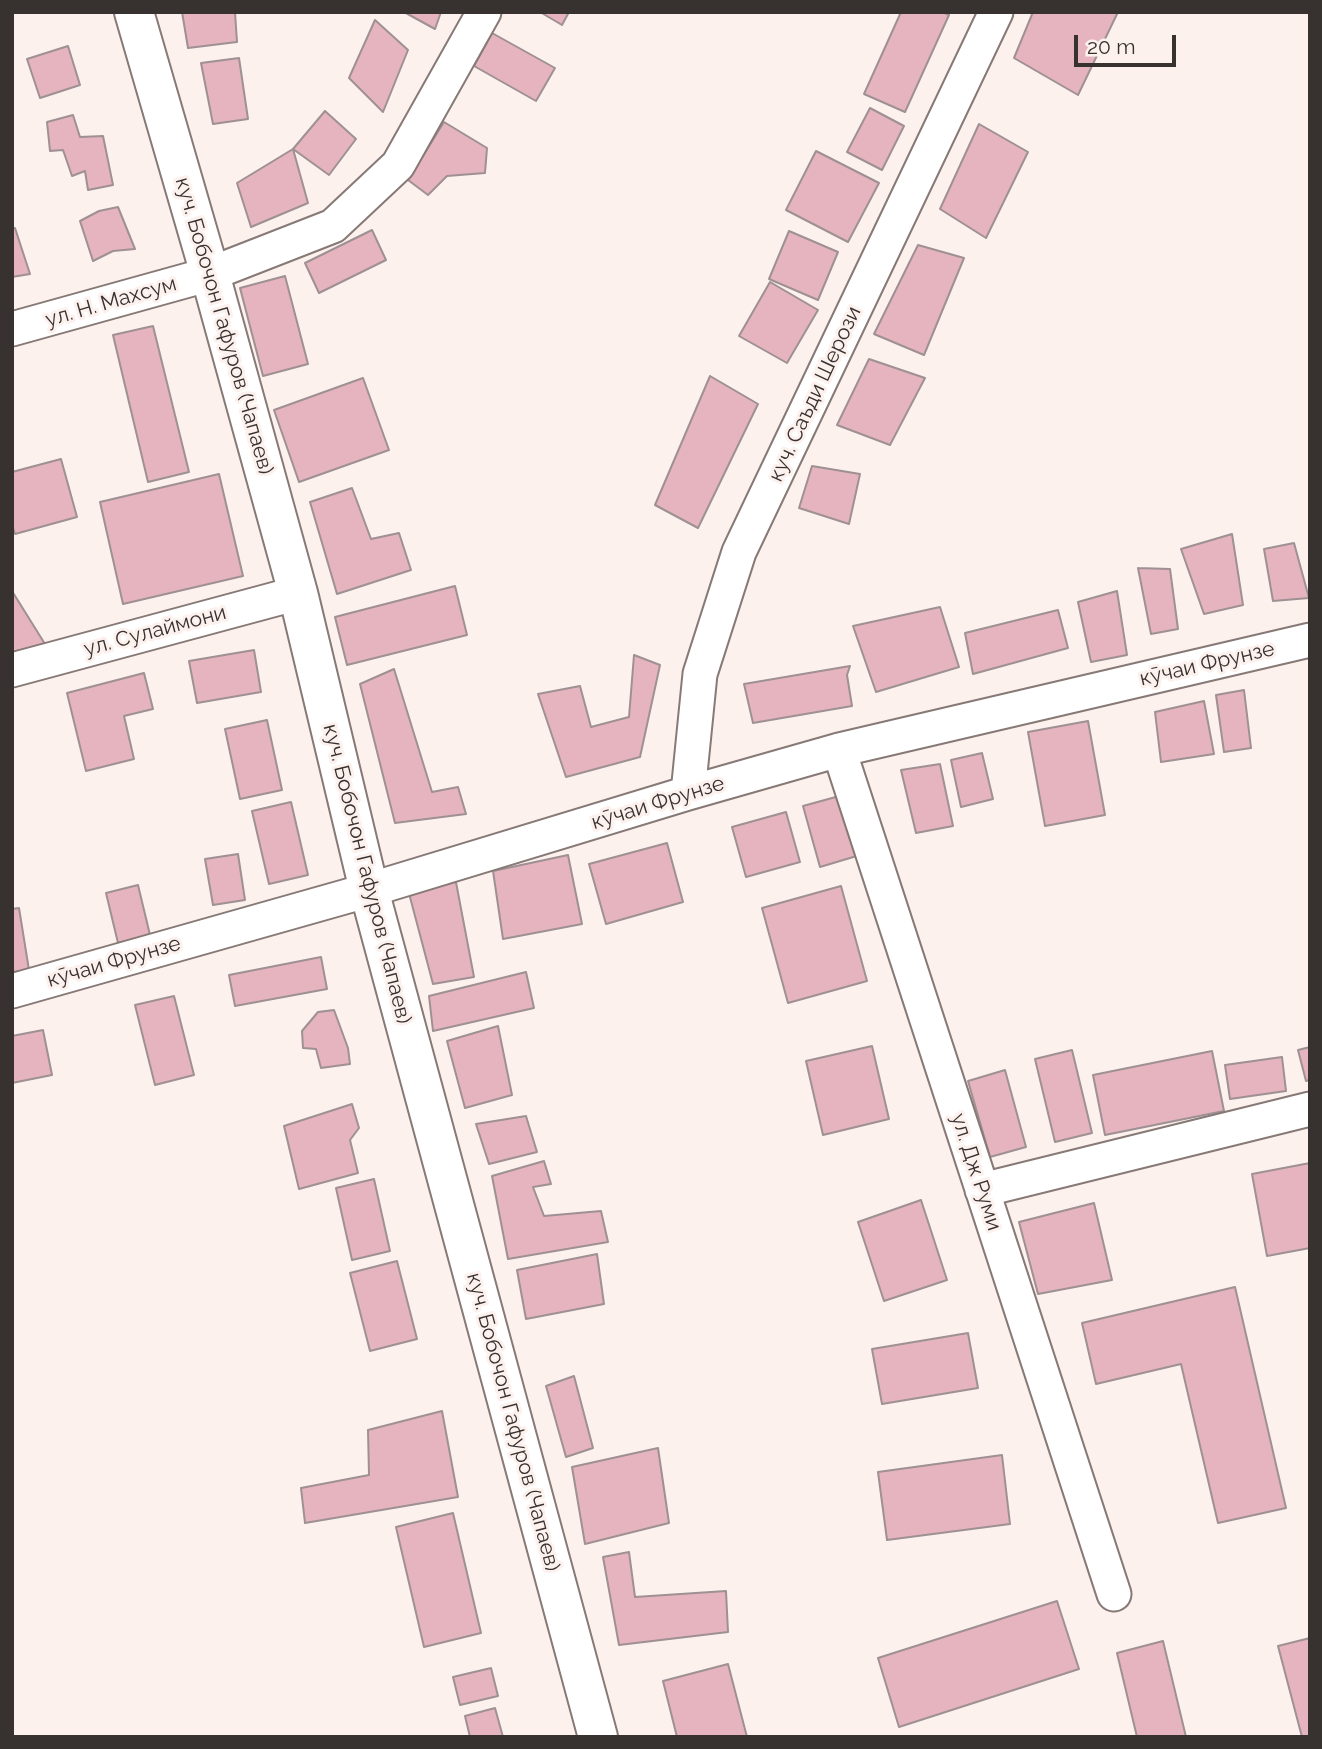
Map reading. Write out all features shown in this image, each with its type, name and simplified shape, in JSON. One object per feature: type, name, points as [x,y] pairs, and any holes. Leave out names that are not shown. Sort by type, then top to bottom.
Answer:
[{"type":"street","name":"куч. Бобочон Гафуров (Чапаев)","points":[[134,12],[298,593],[369,890],[598,1737]]},
{"type":"street","name":"ул. Н. Махсум","points":[[12,329],[210,274],[333,226],[398,165],[484,12]]},
{"type":"street","name":"куч. Саъди Шерози","points":[[688,793],[700,674],[739,552],[996,12]]},
{"type":"street","name":"ул. Сулаймони","points":[[12,670],[298,593]]},
{"type":"street","name":"кӯчаи Фрунзе","points":[[12,991],[369,890],[839,750],[1310,640]]},
{"type":"street","name":"ул. Дж Руми","points":[[839,750],[1114,1594]]},
{"type":"street","points":[[982,1190],[1310,1110]]},
{"type":"building","points":[[182,12],[235,12],[237,42],[188,48]]},
{"type":"building","points":[[404,12],[441,12],[435,29]]},
{"type":"building","points":[[540,12],[569,12],[562,25]]},
{"type":"building","points":[[901,12],[943,12],[949,15],[905,112],[864,94]]},
{"type":"building","points":[[1033,12],[1118,12],[1078,95],[1014,58]]},
{"type":"building","points":[[375,20],[408,50],[383,112],[349,78]]},
{"type":"building","points":[[492,33],[555,68],[536,101],[474,66]]},
{"type":"building","points":[[68,46],[80,85],[40,98],[27,59]]},
{"type":"building","points":[[239,58],[248,119],[213,124],[201,63]]},
{"type":"building","points":[[870,108],[904,126],[882,170],[847,152]]},
{"type":"building","points":[[325,111],[356,139],[329,175],[293,149]]},
{"type":"building","points":[[73,115],[80,137],[103,136],[113,185],[88,190],[85,171],[72,176],[63,150],[50,151],[47,122]]},
{"type":"building","points":[[444,122],[487,148],[485,173],[447,176],[428,195],[408,180]]},
{"type":"building","points":[[979,124],[1028,152],[986,238],[940,209]]},
{"type":"building","points":[[293,149],[308,203],[251,227],[237,183]]},
{"type":"building","points":[[816,151],[879,183],[848,242],[786,210]]},
{"type":"building","points":[[118,207],[135,249],[113,251],[93,261],[80,221],[99,211]]},
{"type":"building","points":[[15,228],[30,274],[12,277],[12,229]]},
{"type":"building","points":[[372,230],[386,260],[319,293],[305,263]]},
{"type":"building","points":[[789,231],[838,252],[818,300],[769,279]]},
{"type":"building","points":[[918,245],[964,258],[924,355],[874,334]]},
{"type":"building","points":[[285,276],[308,364],[263,376],[240,288]]},
{"type":"building","points":[[770,282],[818,310],[787,363],[739,336]]},
{"type":"building","points":[[153,326],[189,472],[148,482],[113,335]]},
{"type":"building","points":[[869,359],[925,378],[890,445],[837,425]]},
{"type":"building","points":[[710,376],[758,404],[698,528],[655,505]]},
{"type":"building","points":[[363,378],[389,450],[299,482],[274,410]]},
{"type":"building","points":[[61,459],[77,517],[15,534],[12,525],[12,472]]},
{"type":"building","points":[[812,466],[860,474],[849,524],[799,508]]},
{"type":"building","points":[[219,474],[243,576],[123,604],[100,502]]},
{"type":"building","points":[[352,488],[371,539],[399,533],[411,570],[337,594],[310,502]]},
{"type":"building","points":[[1232,534],[1243,605],[1204,614],[1181,549]]},
{"type":"building","points":[[1294,543],[1309,598],[1273,601],[1264,549]]},
{"type":"building","points":[[1138,568],[1170,569],[1178,629],[1151,634]]},
{"type":"building","points":[[455,586],[467,635],[347,665],[335,617]]},
{"type":"building","points":[[12,591],[45,644],[12,653]]},
{"type":"building","points":[[1117,591],[1127,655],[1091,662],[1078,602]]},
{"type":"building","points":[[940,607],[959,667],[876,692],[853,626]]},
{"type":"building","points":[[1058,610],[1068,648],[973,674],[965,633]]},
{"type":"building","points":[[254,650],[261,692],[197,703],[189,661]]},
{"type":"building","points":[[634,655],[660,665],[640,757],[566,777],[538,694],[580,686],[591,727],[629,717]]},
{"type":"building","points":[[850,666],[847,675],[852,706],[753,723],[744,684]]},
{"type":"building","points":[[394,669],[432,792],[458,787],[466,814],[395,823],[360,684]]},
{"type":"building","points":[[144,673],[153,709],[124,716],[134,759],[86,771],[67,693]]},
{"type":"building","points":[[1244,690],[1251,748],[1224,752],[1216,695]]},
{"type":"building","points":[[1204,701],[1214,754],[1161,762],[1155,712]]},
{"type":"building","points":[[267,720],[282,790],[240,799],[225,729]]},
{"type":"building","points":[[1088,721],[1105,815],[1045,826],[1028,732]]},
{"type":"building","points":[[982,753],[993,799],[961,807],[951,760]]},
{"type":"building","points":[[940,764],[953,826],[916,833],[901,770]]},
{"type":"building","points":[[843,795],[860,855],[820,867],[803,806]]},
{"type":"building","points":[[291,802],[308,875],[269,884],[252,811]]},
{"type":"building","points":[[786,812],[800,862],[746,877],[732,827]]},
{"type":"building","points":[[667,843],[683,902],[606,924],[589,864]]},
{"type":"building","points":[[238,854],[245,900],[213,905],[205,859]]},
{"type":"building","points":[[568,855],[582,924],[503,939],[493,871]]},
{"type":"building","points":[[455,877],[474,977],[433,984],[406,882]]},
{"type":"building","points":[[138,885],[150,935],[118,943],[106,893]]},
{"type":"building","points":[[841,886],[867,981],[788,1003],[762,908]]},
{"type":"building","points":[[19,908],[29,970],[12,972],[12,909]]},
{"type":"building","points":[[321,957],[327,989],[235,1006],[229,975]]},
{"type":"building","points":[[526,972],[534,1008],[433,1031],[429,996]]},
{"type":"building","points":[[174,996],[194,1075],[155,1085],[135,1005]]},
{"type":"building","points":[[334,1010],[348,1048],[350,1064],[321,1068],[316,1049],[303,1048],[302,1031],[318,1012]]},
{"type":"building","points":[[498,1026],[512,1095],[465,1108],[447,1041]]},
{"type":"building","points":[[43,1030],[52,1075],[12,1083],[12,1036]]},
{"type":"building","points":[[872,1046],[889,1119],[823,1135],[806,1061]]},
{"type":"building","points":[[1310,1047],[1310,1080],[1306,1081],[1298,1050]]},
{"type":"building","points":[[1072,1050],[1092,1133],[1055,1142],[1035,1059]]},
{"type":"building","points":[[1212,1051],[1224,1111],[1105,1135],[1093,1075]]},
{"type":"building","points":[[1282,1057],[1286,1091],[1230,1099],[1225,1065]]},
{"type":"building","points":[[1005,1070],[1026,1147],[990,1157],[968,1081]]},
{"type":"building","points":[[352,1104],[359,1128],[350,1140],[358,1173],[299,1189],[284,1126]]},
{"type":"building","points":[[526,1116],[537,1152],[489,1164],[476,1124]]},
{"type":"building","points":[[544,1161],[551,1184],[533,1187],[544,1216],[601,1211],[608,1242],[508,1259],[492,1176]]},
{"type":"building","points":[[1310,1163],[1310,1248],[1267,1256],[1252,1174]]},
{"type":"building","points":[[374,1179],[390,1251],[352,1260],[336,1188]]},
{"type":"building","points":[[921,1200],[947,1280],[884,1301],[858,1222]]},
{"type":"building","points":[[1094,1203],[1112,1280],[1038,1294],[1019,1222]]},
{"type":"building","points":[[597,1254],[604,1304],[526,1319],[517,1270]]},
{"type":"building","points":[[397,1261],[417,1339],[370,1351],[350,1273]]},
{"type":"building","points":[[1235,1287],[1286,1508],[1218,1523],[1181,1364],[1096,1384],[1082,1323]]},
{"type":"building","points":[[968,1333],[978,1388],[882,1404],[872,1349]]},
{"type":"building","points":[[574,1376],[593,1448],[566,1457],[546,1386]]},
{"type":"building","points":[[442,1411],[458,1497],[305,1523],[301,1488],[369,1475],[368,1430]]},
{"type":"building","points":[[658,1448],[669,1523],[585,1544],[572,1467]]},
{"type":"building","points":[[1002,1455],[1010,1524],[887,1540],[878,1472]]},
{"type":"building","points":[[453,1513],[481,1633],[424,1647],[396,1527]]},
{"type":"building","points":[[629,1552],[635,1597],[726,1591],[728,1632],[619,1645],[603,1557]]},
{"type":"building","points":[[1057,1601],[1079,1669],[899,1727],[878,1658]]},
{"type":"building","points":[[1310,1638],[1310,1737],[1302,1737],[1278,1646]]},
{"type":"building","points":[[1163,1641],[1186,1737],[1137,1737],[1117,1653]]},
{"type":"building","points":[[728,1664],[747,1737],[677,1737],[663,1681]]},
{"type":"building","points":[[491,1668],[498,1696],[460,1705],[453,1677]]},
{"type":"building","points":[[495,1708],[503,1737],[470,1737],[465,1716]]}]
